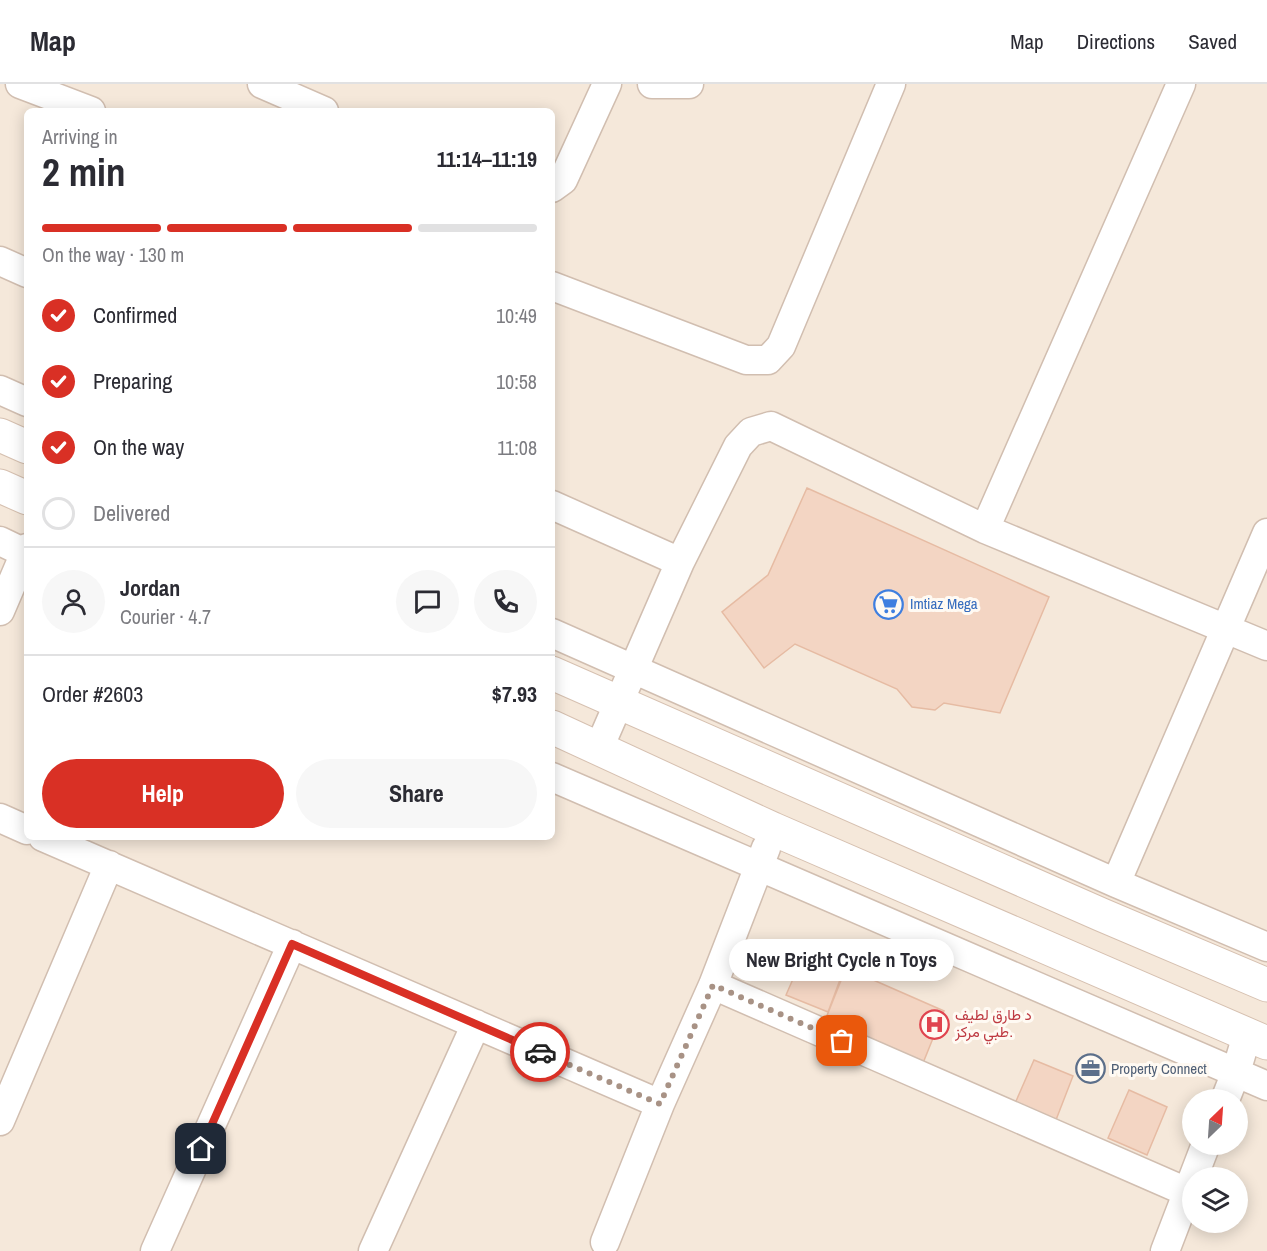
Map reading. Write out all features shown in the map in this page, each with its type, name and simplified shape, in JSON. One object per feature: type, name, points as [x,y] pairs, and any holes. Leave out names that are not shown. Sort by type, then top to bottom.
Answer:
[{"type":"street","points":[[20,84],[84,108]]},
{"type":"street","points":[[262,84],[317,108]]},
{"type":"street","points":[[555,186],[563,180],[607,84]]},
{"type":"street","points":[[652,84],[689,84]]},
{"type":"street","points":[[555,287],[746,360],[768,360],[781,345],[891,84]]},
{"type":"street","points":[[985,529],[1181,84]]},
{"type":"street","points":[[0,261],[24,272]]},
{"type":"street","points":[[0,390],[24,401]]},
{"type":"street","points":[[599,748],[680,562],[738,446],[751,432],[771,426],[985,529],[1267,646]]},
{"type":"street","points":[[0,435],[24,446]]},
{"type":"street","points":[[0,486],[24,497]]},
{"type":"street","points":[[555,506],[680,562]]},
{"type":"street","points":[[1116,883],[1267,533]]},
{"type":"street","points":[[0,611],[20,549]]},
{"type":"street","points":[[555,634],[1116,883],[1267,946]]},
{"type":"street","points":[[555,674],[1102,915],[1267,985]]},
{"type":"street","points":[[555,728],[773,829],[1257,1039],[1236,1072],[1229,1089]]},
{"type":"street","points":[[555,778],[1267,1086]]},
{"type":"street","points":[[0,818],[24,829]]},
{"type":"street","points":[[605,1242],[660,1104],[713,985],[773,829]]},
{"type":"street","points":[[50,840],[660,1104]]},
{"type":"street","points":[[0,1121],[108,865]]},
{"type":"street","points":[[155,1251],[292,944]]},
{"type":"street","points":[[713,985],[1182,1190]]},
{"type":"street","points":[[373,1251],[476,1024]]},
{"type":"street","points":[[1165,1251],[1182,1205]]},
{"type":"shaded area","points":[[0,84],[1267,84],[1267,1251],[0,1251]]},
{"type":"building","name":"Imtiaz Mega","points":[[807,488],[1049,597],[1000,713],[944,703],[935,710],[912,707],[897,689],[795,644],[764,668],[722,612],[768,575]]},
{"type":"building","points":[[807,947],[847,961],[828,1012],[786,995]]},
{"type":"building","points":[[846,968],[944,1011],[923,1063],[824,1023]]},
{"type":"building","points":[[1034,1060],[1073,1076],[1054,1125],[1013,1108]]},
{"type":"building","points":[[1129,1090],[1167,1107],[1147,1155],[1108,1138]]},
{"type":"way so far","points":[[540,1052],[660,1104],[713,985],[842,1041]]},
{"type":"place","name":"Imtiaz Mega","points":[[889,604]]},
{"type":"place","name":"د طارق لطیف طبي مرکز.","points":[[934,1024]]},
{"type":"place","name":"New Bright Cycle n Toys","points":[[842,1041]]},
{"type":"place","name":"Property Connect","points":[[1090,1069]]},
{"type":"route","points":[[201,1149],[292,944],[540,1052]]}]
